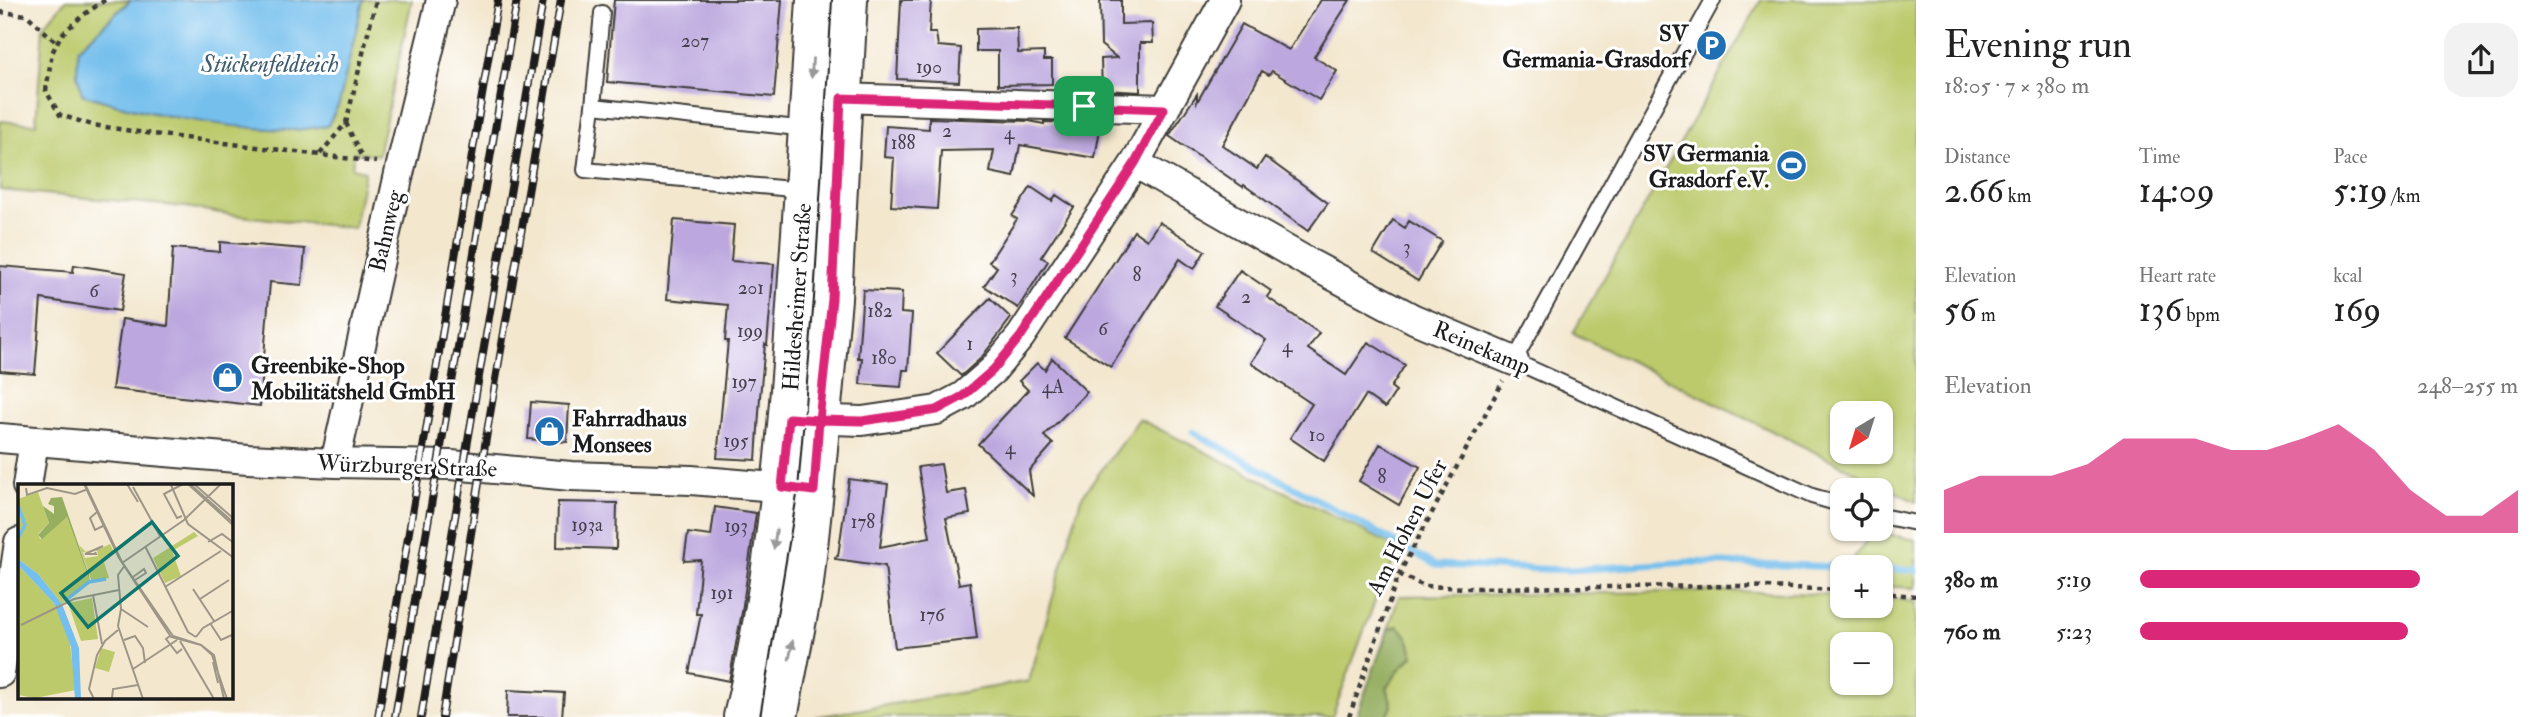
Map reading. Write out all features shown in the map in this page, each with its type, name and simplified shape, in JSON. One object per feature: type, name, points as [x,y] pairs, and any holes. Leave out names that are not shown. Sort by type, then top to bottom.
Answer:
[{"type":"street","name":"Bahnweg","points":[[335,463],[401,165],[441,0]]},
{"type":"street","name":"Hildesheimer Straße","points":[[778,717],[804,583],[798,489],[804,419],[804,190],[816,0]]},
{"type":"street","name":"Hildesheimer Straße","points":[[804,419],[832,299],[848,0]]},
{"type":"street","points":[[804,419],[862,421],[937,410],[963,396],[993,370],[1021,336],[1135,163],[1225,0]]},
{"type":"street","points":[[841,98],[1164,109]]},
{"type":"street","name":"Reinekamp","points":[[1135,163],[1402,313],[1514,361]]},
{"type":"street","name":"Würzburger Straße","points":[[0,438],[335,463],[451,465],[571,476],[691,480],[798,489]]},
{"type":"street","points":[[27,484],[34,441]]},
{"type":"street","name":"Hildesheimer Straße","points":[[743,717],[772,558],[798,489]]},
{"type":"street","points":[[0,673],[18,549]]},
{"type":"lane","points":[[1514,361],[1713,0]]},
{"type":"lane","points":[[602,13],[585,170],[804,190]]},
{"type":"lane","points":[[593,106],[808,130]]},
{"type":"lane","name":"Reinekamp","points":[[1514,361],[1812,496],[1830,501]]},
{"type":"lane","points":[[1893,518],[1916,523]]},
{"type":"path","points":[[105,0],[61,35],[52,53],[46,91],[60,115],[92,125],[186,139],[401,165]]},
{"type":"path","points":[[319,154],[346,123],[376,0]]},
{"type":"path","points":[[0,12],[27,15],[57,43]]},
{"type":"path","points":[[346,123],[363,160]]},
{"type":"path","name":"Am Hohen Ufer","points":[[1349,717],[1399,574],[1514,361]]},
{"type":"path","points":[[1399,574],[1424,586],[1464,588],[1741,586],[1830,589]]},
{"type":"path","points":[[1893,594],[1916,596]]},
{"type":"green space","points":[[66,0],[130,0],[78,49],[82,94],[130,108],[182,118],[235,126],[295,130],[328,126],[339,104],[363,0],[412,0],[378,155],[354,152],[352,168],[365,171],[354,228],[232,215],[186,207],[0,190],[0,121],[36,124],[43,27]]},
{"type":"green space","name":"SV Germania Grasdorf e.V.","points":[[1761,0],[1916,0],[1916,502],[1893,491],[1893,478],[1867,478],[1839,464],[1894,464],[1894,401],[1830,401],[1830,460],[1573,333]]},
{"type":"green space","points":[[1139,419],[1400,549],[1378,593],[1332,717],[815,717],[1029,681],[1081,498]]},
{"type":"green space","points":[[1893,535],[1916,540],[1916,588],[1893,587],[1893,555],[1856,555],[1866,541],[1893,541]]},
{"type":"green space","points":[[1733,591],[1830,595],[1830,618],[1893,618],[1893,599],[1916,602],[1916,717],[1387,717],[1392,706],[1387,687],[1413,656],[1397,626],[1388,630],[1399,596]]},
{"type":"green space","points":[[1398,626],[1408,639],[1413,656],[1387,687],[1392,706],[1387,717],[1356,717],[1388,630]]},
{"type":"water","name":"Stückenfeldteich","points":[[131,0],[363,0],[339,104],[327,126],[289,130],[208,123],[130,108],[82,94],[77,74],[78,49]]},
{"type":"building","points":[[614,0],[782,0],[774,97],[607,82]]},
{"type":"building","points":[[901,0],[931,0],[929,33],[936,33],[938,46],[961,48],[959,82],[897,79]]},
{"type":"building","points":[[1100,0],[1121,0],[1121,24],[1152,23],[1153,43],[1140,43],[1140,92],[1102,90],[1101,59],[1117,58],[1101,45]]},
{"type":"building","points":[[1321,0],[1350,0],[1314,57],[1337,71],[1319,100],[1272,71],[1269,75],[1262,71],[1222,145],[1257,169],[1265,157],[1328,203],[1308,231],[1169,136],[1197,94],[1197,102],[1242,24],[1289,50]]},
{"type":"building","points":[[1017,28],[1018,53],[1044,52],[1044,60],[1052,60],[1052,84],[998,85],[998,51],[976,51],[976,29]]},
{"type":"building","points":[[929,118],[1029,121],[1044,124],[1101,123],[1095,158],[1020,145],[1014,177],[990,172],[994,150],[941,151],[937,209],[891,206],[894,158],[884,157],[886,126],[929,129]]},
{"type":"building","points":[[1031,187],[1052,201],[1056,195],[1074,207],[1041,257],[1048,261],[1018,308],[984,286],[997,267],[989,262],[1017,219],[1012,216]]},
{"type":"building","points":[[674,220],[734,225],[731,261],[774,264],[756,460],[717,458],[728,341],[725,341],[728,305],[667,299]]},
{"type":"building","points":[[1393,220],[1405,228],[1409,221],[1442,241],[1418,281],[1373,253]]},
{"type":"building","points":[[1159,222],[1205,251],[1194,269],[1180,259],[1111,367],[1065,338],[1134,231],[1147,240]]},
{"type":"building","points":[[220,242],[305,249],[302,285],[270,282],[260,406],[112,389],[122,319],[168,326],[173,248],[220,252]]},
{"type":"building","points":[[74,265],[126,273],[120,311],[41,299],[35,374],[0,371],[0,266],[73,272]]},
{"type":"building","points":[[1240,270],[1271,291],[1267,297],[1319,333],[1308,349],[1346,375],[1368,342],[1405,365],[1391,387],[1396,391],[1385,408],[1366,395],[1324,461],[1290,438],[1312,404],[1251,363],[1266,340],[1215,306]]},
{"type":"building","points":[[863,290],[902,292],[901,313],[912,314],[908,370],[903,370],[901,387],[860,384],[862,358],[858,358]]},
{"type":"building","points":[[990,298],[1011,318],[981,358],[961,376],[937,353]]},
{"type":"building","points":[[1052,358],[1087,392],[1044,436],[1053,444],[1029,471],[1033,496],[978,444],[1028,390],[1019,381],[1037,363],[1045,370]]},
{"type":"building","points":[[531,402],[569,405],[567,442],[528,439]]},
{"type":"building","points":[[1380,444],[1420,467],[1399,505],[1359,481]]},
{"type":"building","points":[[941,464],[946,493],[966,490],[970,514],[946,518],[959,584],[970,582],[977,639],[895,648],[885,566],[835,559],[838,556],[849,479],[888,484],[880,547],[930,537],[918,467]]},
{"type":"building","points":[[558,502],[617,503],[616,549],[557,547]]},
{"type":"building","points":[[715,507],[756,513],[729,681],[689,673],[701,614],[696,614],[701,560],[684,561],[688,533],[711,536]]},
{"type":"building","points":[[508,690],[564,693],[562,717],[507,717]]},
{"type":"waterway","points":[[1193,432],[1436,565],[1569,570],[1690,562],[1830,567]]},
{"type":"waterway","points":[[1893,569],[1916,570]]},
{"type":"tram line","points":[[760,717],[798,489],[814,298],[832,0]]},
{"type":"railway","points":[[378,717],[498,0]]},
{"type":"railway","points":[[395,717],[517,0]]},
{"type":"railway","points":[[421,717],[543,0]]},
{"type":"railway","points":[[442,717],[488,426],[561,0]]},
{"type":"place","name":"SV Germania-Grasdorf","points":[[1711,46]]},
{"type":"place","name":"SV Germania Grasdorf e.V.","points":[[1792,166]]},
{"type":"place","name":"Greenbike-Shop Mobilitätsheld GmbH","points":[[228,378]]},
{"type":"place","name":"Fahrradhaus Monsees","points":[[549,431]]},
{"type":"route","points":[[1084,106],[841,98],[832,299],[819,420],[789,418],[782,487],[814,491],[819,420],[862,421],[937,410],[963,396],[993,370],[1021,336],[1135,163],[1164,109],[1084,106]]}]
